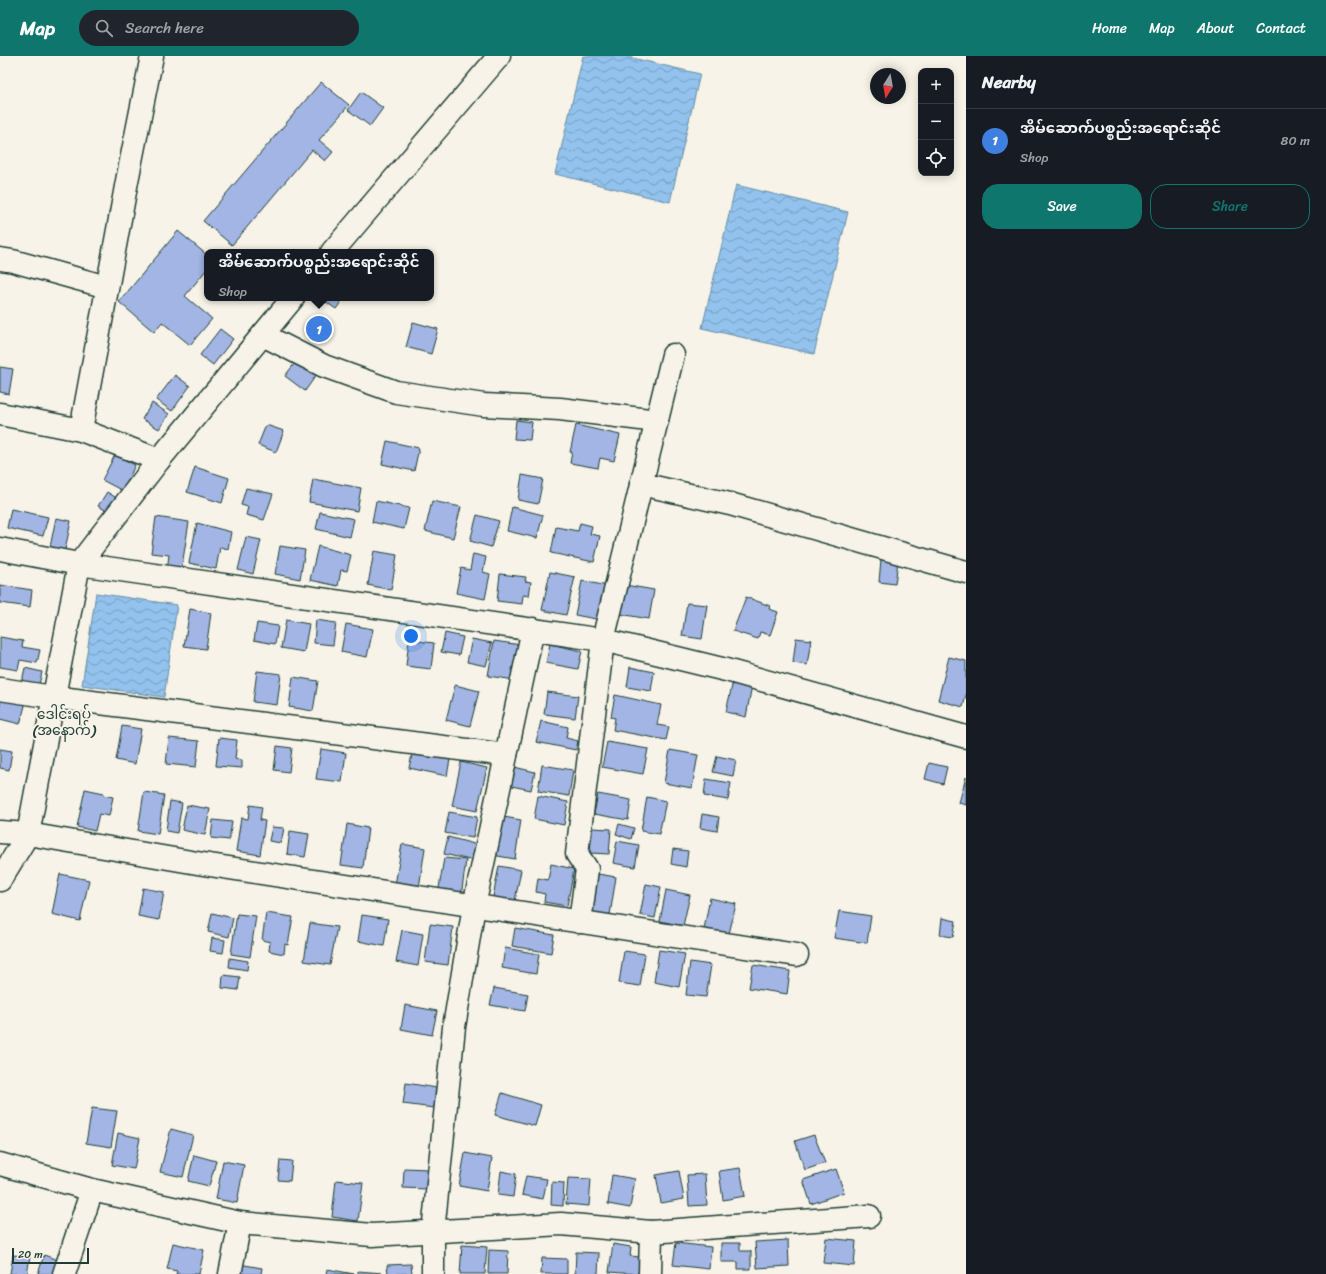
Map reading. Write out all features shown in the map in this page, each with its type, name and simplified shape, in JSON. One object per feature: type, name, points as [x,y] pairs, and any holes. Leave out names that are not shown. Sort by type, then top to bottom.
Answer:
[{"type":"street","points":[[81,430],[152,56]]},
{"type":"street","points":[[335,249],[499,56]]},
{"type":"street","points":[[0,259],[13,261],[107,287]]},
{"type":"street","points":[[0,880],[28,834],[79,564],[158,460],[291,301]]},
{"type":"street","points":[[263,335],[324,366],[396,392],[484,405],[560,409],[657,421]]},
{"type":"street","points":[[580,922],[587,869],[577,854],[603,640],[673,355]]},
{"type":"street","points":[[0,414],[81,430],[158,460]]},
{"type":"street","points":[[641,484],[730,504],[966,572]]},
{"type":"street","points":[[0,549],[79,564],[603,640],[726,670],[966,737]]},
{"type":"street","points":[[432,1274],[433,1232],[454,1027],[474,906],[532,629]]},
{"type":"street","points":[[0,689],[506,756]]},
{"type":"street","points":[[0,832],[28,834],[203,864],[797,955]]},
{"type":"street","points":[[0,1164],[92,1190],[240,1223],[372,1235],[561,1224],[651,1232],[869,1216]]},
{"type":"street","points":[[64,1274],[92,1190]]},
{"type":"street","points":[[230,1274],[240,1223]]},
{"type":"street","points":[[650,1274],[651,1232]]},
{"type":"water","points":[[583,56],[624,56],[700,74],[670,202],[555,174]]},
{"type":"water","points":[[736,185],[848,212],[814,354],[702,328]]},
{"type":"water","points":[[96,593],[177,605],[164,697],[82,685]]},
{"type":"building","points":[[321,82],[349,105],[319,140],[333,152],[325,161],[312,150],[232,245],[203,221]]},
{"type":"building","points":[[361,92],[383,108],[370,126],[348,110]]},
{"type":"building","points":[[178,231],[204,253],[204,273],[185,296],[212,319],[190,345],[162,322],[154,332],[119,302]]},
{"type":"building","points":[[324,301],[342,301],[336,309]]},
{"type":"building","points":[[413,322],[438,329],[431,354],[406,347]]},
{"type":"building","points":[[220,329],[233,339],[213,365],[200,355]]},
{"type":"building","points":[[298,359],[317,374],[305,391],[285,376]]},
{"type":"building","points":[[0,367],[13,369],[9,394],[0,392]]},
{"type":"building","points":[[175,375],[190,386],[172,411],[156,400]]},
{"type":"building","points":[[152,403],[169,414],[159,429],[142,419]]},
{"type":"building","points":[[516,420],[532,422],[530,440],[514,439]]},
{"type":"building","points":[[266,425],[284,431],[276,452],[258,445]]},
{"type":"building","points":[[576,425],[620,435],[614,461],[600,458],[598,468],[570,463],[572,452],[570,452]]},
{"type":"building","points":[[387,441],[419,448],[414,471],[382,464]]},
{"type":"building","points":[[115,455],[135,465],[123,491],[102,480]]},
{"type":"building","points":[[195,467],[229,478],[222,503],[187,492]]},
{"type":"building","points":[[522,475],[543,479],[538,504],[518,500]]},
{"type":"building","points":[[313,479],[361,488],[357,511],[309,502]]},
{"type":"building","points":[[246,488],[273,494],[264,520],[246,515],[248,507],[241,505]]},
{"type":"building","points":[[107,492],[118,499],[109,512],[98,506]]},
{"type":"building","points":[[376,501],[409,508],[404,529],[372,522]]},
{"type":"building","points":[[432,501],[461,507],[453,538],[425,531]]},
{"type":"building","points":[[512,507],[543,515],[537,538],[507,531]]},
{"type":"building","points":[[11,509],[48,517],[43,536],[7,528]]},
{"type":"building","points":[[320,512],[354,519],[350,537],[316,529]]},
{"type":"building","points":[[477,515],[499,521],[491,547],[470,541]]},
{"type":"building","points":[[156,517],[189,522],[181,572],[167,570],[169,555],[151,553]]},
{"type":"building","points":[[56,518],[71,521],[65,550],[50,547]]},
{"type":"building","points":[[197,523],[231,532],[228,549],[220,547],[216,569],[189,563]]},
{"type":"building","points":[[580,523],[592,526],[590,534],[600,536],[594,562],[551,553],[556,527],[578,531]]},
{"type":"building","points":[[246,537],[261,540],[253,574],[238,570]]},
{"type":"building","points":[[280,546],[305,550],[300,579],[275,574]]},
{"type":"building","points":[[318,546],[351,555],[347,571],[341,570],[338,586],[310,580]]},
{"type":"building","points":[[374,551],[397,555],[391,590],[368,585]]},
{"type":"building","points":[[473,554],[486,557],[483,572],[490,574],[485,599],[456,593],[461,568],[470,570]]},
{"type":"building","points":[[881,559],[898,561],[895,584],[879,582]]},
{"type":"building","points":[[550,572],[575,577],[566,615],[542,610]]},
{"type":"building","points":[[500,574],[526,577],[525,581],[531,582],[529,596],[523,595],[522,604],[497,601]]},
{"type":"building","points":[[582,581],[608,586],[601,620],[575,615]]},
{"type":"building","points":[[0,585],[32,590],[30,607],[0,603]]},
{"type":"building","points":[[625,585],[654,590],[649,619],[620,614]]},
{"type":"building","points":[[746,597],[770,606],[769,609],[778,612],[770,635],[760,632],[758,639],[733,631]]},
{"type":"building","points":[[687,603],[707,605],[702,639],[682,636]]},
{"type":"building","points":[[190,609],[211,613],[206,649],[184,646]]},
{"type":"building","points":[[286,620],[309,624],[304,652],[281,648]]},
{"type":"building","points":[[316,620],[336,623],[333,645],[314,643]]},
{"type":"building","points":[[257,623],[278,626],[275,644],[254,640]]},
{"type":"building","points":[[346,624],[373,629],[367,657],[341,652]]},
{"type":"building","points":[[445,633],[463,637],[459,655],[441,652]]},
{"type":"building","points":[[0,637],[23,641],[22,647],[40,650],[37,663],[20,660],[18,670],[0,667]]},
{"type":"building","points":[[796,638],[811,640],[807,665],[793,663]]},
{"type":"building","points":[[472,639],[492,643],[486,666],[467,662]]},
{"type":"building","points":[[409,640],[434,643],[431,669],[406,666]]},
{"type":"building","points":[[494,641],[521,645],[515,680],[488,676]]},
{"type":"building","points":[[550,644],[582,651],[578,669],[546,663]]},
{"type":"building","points":[[949,657],[966,661],[966,695],[963,707],[938,700]]},
{"type":"building","points":[[630,667],[654,672],[651,691],[627,687]]},
{"type":"building","points":[[25,668],[42,672],[39,685],[22,681]]},
{"type":"building","points":[[257,671],[281,674],[277,705],[253,702]]},
{"type":"building","points":[[293,677],[318,681],[313,711],[289,707]]},
{"type":"building","points":[[733,681],[752,685],[746,717],[726,712]]},
{"type":"building","points":[[455,685],[479,691],[470,726],[446,720]]},
{"type":"building","points":[[547,692],[578,696],[575,718],[544,714]]},
{"type":"building","points":[[615,695],[661,705],[657,725],[669,727],[666,740],[613,730],[615,718],[611,717]]},
{"type":"building","points":[[0,696],[26,702],[20,724],[0,719]]},
{"type":"building","points":[[541,721],[568,727],[566,738],[578,741],[576,750],[536,742]]},
{"type":"building","points":[[122,726],[141,729],[135,764],[116,760]]},
{"type":"building","points":[[169,738],[199,741],[196,767],[166,764]]},
{"type":"building","points":[[219,738],[237,740],[235,759],[242,760],[242,768],[216,766]]},
{"type":"building","points":[[607,742],[648,749],[643,774],[602,767]]},
{"type":"building","points":[[277,746],[292,748],[289,772],[274,770]]},
{"type":"building","points":[[414,746],[451,754],[447,776],[409,768]]},
{"type":"building","points":[[0,749],[12,751],[9,770],[0,768]]},
{"type":"building","points":[[321,749],[346,753],[342,782],[316,779]]},
{"type":"building","points":[[670,750],[698,755],[692,788],[664,783]]},
{"type":"building","points":[[717,756],[736,760],[733,776],[713,772]]},
{"type":"building","points":[[461,762],[487,768],[477,811],[452,806]]},
{"type":"building","points":[[929,763],[947,767],[943,784],[925,779]]},
{"type":"building","points":[[506,765],[535,772],[531,790],[502,784]]},
{"type":"building","points":[[542,765],[573,770],[569,796],[538,791]]},
{"type":"building","points":[[966,777],[966,805],[959,803]]},
{"type":"building","points":[[706,779],[731,783],[728,800],[704,796]]},
{"type":"building","points":[[85,789],[104,793],[103,795],[113,797],[109,816],[99,814],[95,831],[77,827]]},
{"type":"building","points":[[144,792],[164,795],[158,834],[138,831]]},
{"type":"building","points":[[598,794],[631,800],[628,820],[594,814]]},
{"type":"building","points":[[538,796],[568,802],[564,825],[534,819]]},
{"type":"building","points":[[647,797],[666,801],[659,834],[641,831]]},
{"type":"building","points":[[170,801],[182,803],[177,833],[166,831]]},
{"type":"building","points":[[187,805],[210,809],[205,835],[182,830]]},
{"type":"building","points":[[250,805],[262,807],[260,820],[265,821],[260,855],[236,851],[241,818],[248,819]]},
{"type":"building","points":[[449,812],[477,817],[473,838],[445,833]]},
{"type":"building","points":[[702,814],[719,817],[717,831],[700,828]]},
{"type":"building","points":[[498,816],[521,820],[515,859],[492,855]]},
{"type":"building","points":[[213,820],[232,822],[229,840],[211,838]]},
{"type":"building","points":[[347,824],[368,828],[363,868],[341,865]]},
{"type":"building","points":[[619,824],[634,828],[631,839],[616,834]]},
{"type":"building","points":[[272,827],[284,828],[281,843],[269,841]]},
{"type":"building","points":[[592,828],[611,829],[609,854],[590,853]]},
{"type":"building","points":[[290,831],[309,834],[305,857],[287,854]]},
{"type":"building","points":[[448,837],[478,845],[474,861],[444,854]]},
{"type":"building","points":[[617,841],[639,845],[635,867],[613,863]]},
{"type":"building","points":[[402,844],[425,848],[419,888],[395,885]]},
{"type":"building","points":[[673,849],[688,851],[686,867],[671,864]]},
{"type":"building","points":[[444,858],[466,860],[461,897],[438,894]]},
{"type":"building","points":[[551,864],[574,869],[567,906],[544,902],[545,894],[536,892],[538,878],[548,880]]},
{"type":"building","points":[[499,866],[521,870],[514,906],[492,902]]},
{"type":"building","points":[[60,874],[89,880],[80,921],[52,914]]},
{"type":"building","points":[[598,874],[616,877],[610,915],[592,912]]},
{"type":"building","points":[[646,884],[661,887],[655,918],[640,915]]},
{"type":"building","points":[[143,888],[164,892],[159,920],[138,916]]},
{"type":"building","points":[[666,890],[690,895],[683,926],[660,921]]},
{"type":"building","points":[[710,898],[736,904],[729,934],[704,929]]},
{"type":"building","points":[[839,911],[871,916],[867,943],[834,938]]},
{"type":"building","points":[[212,913],[233,918],[229,937],[208,932]]},
{"type":"building","points":[[266,913],[293,917],[288,945],[285,944],[284,954],[269,951],[270,942],[262,940]]},
{"type":"building","points":[[237,914],[256,916],[250,957],[231,954]]},
{"type":"building","points":[[362,915],[388,919],[384,946],[358,941]]},
{"type":"building","points":[[942,918],[956,921],[953,937],[940,935]]},
{"type":"building","points":[[310,923],[337,927],[330,965],[304,961]]},
{"type":"building","points":[[430,924],[453,927],[448,965],[425,962]]},
{"type":"building","points":[[515,928],[554,935],[551,953],[512,946]]},
{"type":"building","points":[[402,930],[423,934],[418,966],[396,962]]},
{"type":"building","points":[[212,938],[225,940],[223,953],[210,951]]},
{"type":"building","points":[[505,948],[539,954],[536,974],[502,968]]},
{"type":"building","points":[[659,950],[685,954],[679,987],[654,982]]},
{"type":"building","points":[[624,951],[645,954],[640,986],[619,983]]},
{"type":"building","points":[[230,958],[248,961],[247,970],[229,967]]},
{"type":"building","points":[[690,962],[711,965],[706,997],[686,995]]},
{"type":"building","points":[[753,965],[790,971],[787,994],[749,988]]},
{"type":"building","points":[[223,975],[240,977],[238,990],[222,988]]},
{"type":"building","points":[[494,988],[528,994],[525,1011],[490,1005]]},
{"type":"building","points":[[405,1005],[437,1011],[432,1035],[401,1029]]},
{"type":"building","points":[[406,1083],[437,1088],[434,1108],[403,1104]]},
{"type":"building","points":[[502,1093],[541,1105],[535,1126],[495,1115]]},
{"type":"building","points":[[92,1108],[117,1111],[111,1147],[86,1143]]},
{"type":"building","points":[[171,1129],[193,1135],[183,1177],[160,1172]]},
{"type":"building","points":[[118,1133],[140,1138],[134,1169],[112,1165]]},
{"type":"building","points":[[814,1135],[825,1163],[805,1170],[795,1141]]},
{"type":"building","points":[[465,1153],[492,1158],[487,1191],[459,1186]]},
{"type":"building","points":[[194,1155],[216,1161],[209,1186],[188,1181]]},
{"type":"building","points":[[280,1160],[292,1161],[290,1181],[278,1180]]},
{"type":"building","points":[[223,1161],[244,1165],[237,1203],[216,1199]]},
{"type":"building","points":[[404,1168],[428,1169],[427,1189],[403,1188]]},
{"type":"building","points":[[740,1168],[745,1196],[723,1200],[719,1171]]},
{"type":"building","points":[[836,1169],[844,1192],[811,1204],[803,1180]]},
{"type":"building","points":[[501,1171],[516,1174],[513,1197],[498,1195]]},
{"type":"building","points":[[679,1171],[684,1199],[661,1203],[656,1175]]},
{"type":"building","points":[[705,1174],[707,1205],[689,1206],[687,1175]]},
{"type":"building","points":[[612,1175],[635,1179],[630,1208],[608,1204]]},
{"type":"building","points":[[526,1176],[547,1179],[543,1199],[522,1195]]},
{"type":"building","points":[[568,1178],[591,1179],[589,1206],[566,1204]]},
{"type":"building","points":[[336,1180],[363,1183],[358,1221],[332,1217]]},
{"type":"building","points":[[552,1182],[564,1183],[563,1206],[551,1205]]},
{"type":"building","points":[[826,1238],[856,1241],[854,1266],[823,1263]]},
{"type":"building","points":[[788,1240],[789,1266],[757,1268],[755,1242]]},
{"type":"building","points":[[173,1243],[204,1250],[199,1274],[176,1274],[177,1271],[167,1269]]},
{"type":"building","points":[[676,1243],[711,1247],[709,1269],[673,1265]]},
{"type":"building","points":[[721,1243],[740,1243],[740,1251],[751,1251],[751,1269],[738,1269],[738,1262],[721,1262]]},
{"type":"building","points":[[613,1244],[631,1247],[630,1256],[640,1257],[638,1274],[609,1272]]},
{"type":"building","points":[[462,1245],[487,1247],[485,1274],[460,1274]]},
{"type":"building","points":[[489,1250],[508,1251],[507,1274],[488,1274]]},
{"type":"building","points":[[576,1252],[599,1253],[598,1274],[575,1274]]},
{"type":"building","points":[[13,1255],[30,1257],[27,1274],[10,1274]]},
{"type":"building","points":[[44,1255],[63,1262],[59,1274],[38,1274]]},
{"type":"building","points":[[542,1258],[567,1259],[567,1274],[541,1274]]},
{"type":"building","points":[[239,1264],[262,1268],[261,1274],[237,1274]]},
{"type":"building","points":[[411,1264],[412,1274],[388,1274],[387,1265]]},
{"type":"building","points":[[327,1269],[354,1274],[326,1274]]},
{"type":"building","points":[[358,1271],[383,1273],[383,1274],[358,1274]]},
{"type":"place","name":"အိမ်ဆောက်ပစ္စည်းအရောင်းဆိုင်","points":[[319,329]]},
{"type":"district","name":"ဒေါင်းရပ် (အနောက်)","points":[[64,722]]}]
